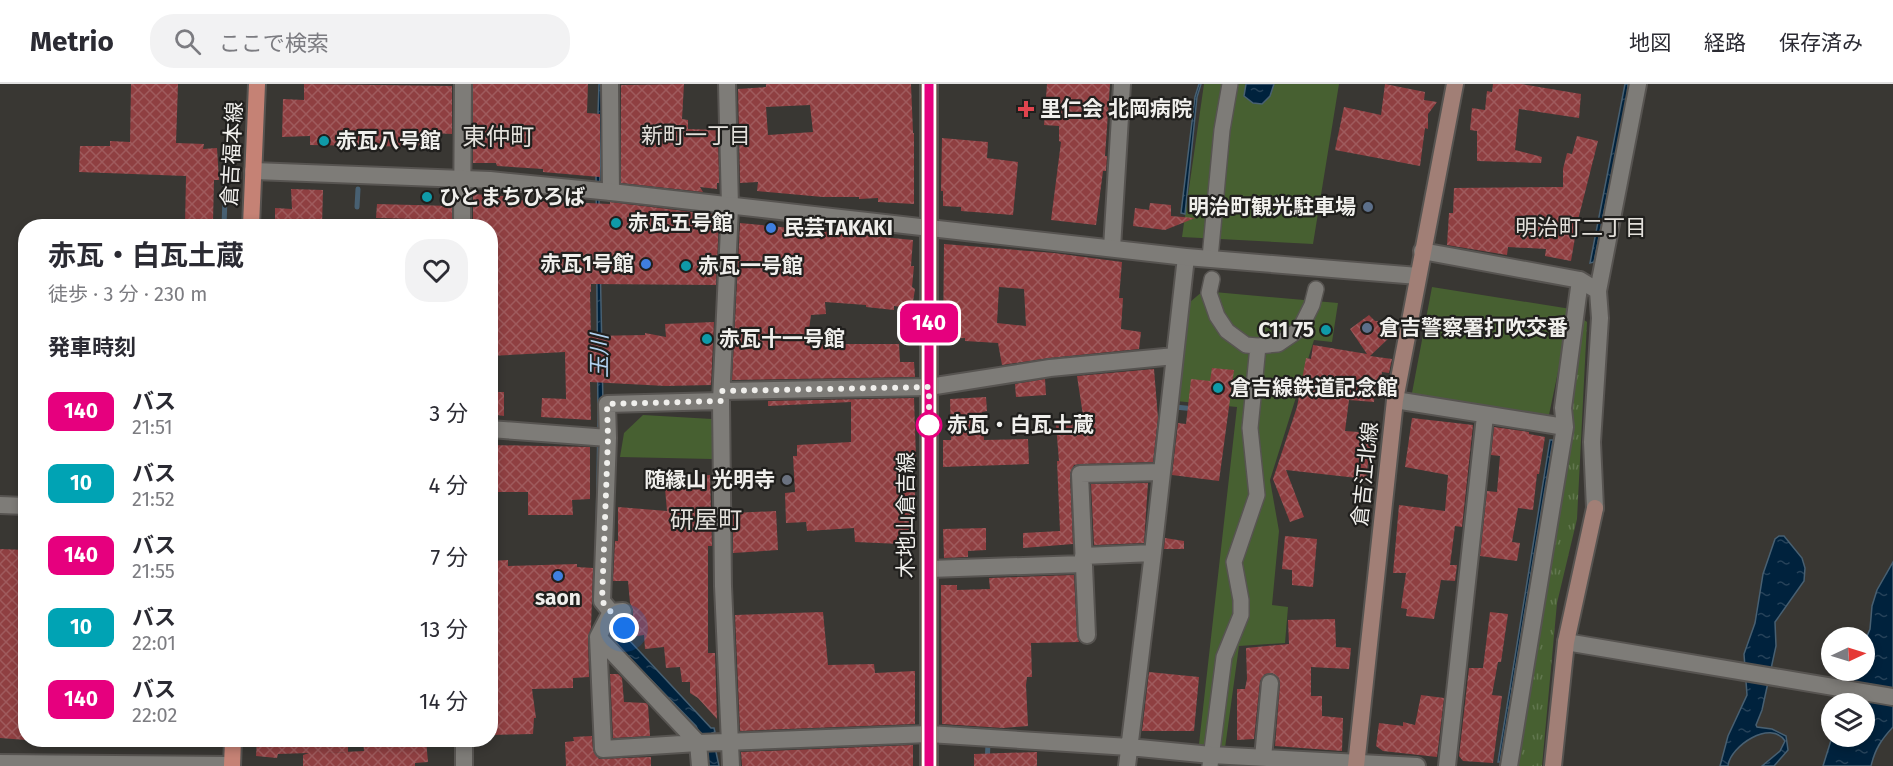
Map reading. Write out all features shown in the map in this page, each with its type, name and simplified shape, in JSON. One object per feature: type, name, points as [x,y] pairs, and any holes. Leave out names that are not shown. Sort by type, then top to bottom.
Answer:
[{"type":"main road","name":"倉吉福本線","points":[[251,219],[257,84]]},
{"type":"main road","name":"木地山倉吉線","points":[[928,766],[929,84]]},
{"type":"main road","name":"倉吉江北線","points":[[1356,764],[1395,400],[1455,84]]},
{"type":"main road","points":[[1553,766],[1566,642],[1595,508]]},
{"type":"main road","points":[[232,765],[233,747]]},
{"type":"street","points":[[462,219],[463,84]]},
{"type":"street","points":[[610,84],[610,192]]},
{"type":"street","points":[[727,84],[730,207],[721,396],[723,586],[731,766]]},
{"type":"street","points":[[1112,249],[1122,84]]},
{"type":"street","points":[[1210,258],[1222,130],[1230,84]]},
{"type":"street","points":[[1595,508],[1592,442],[1600,318],[1598,291],[1638,84]]},
{"type":"street","points":[[253,171],[461,179],[610,192],[1186,257],[1418,276]]},
{"type":"street","points":[[1422,251],[1580,280],[1598,291]]},
{"type":"street","points":[[1127,766],[1186,257]]},
{"type":"street","points":[[1212,279],[1209,293],[1217,316],[1227,331],[1246,345],[1278,344],[1300,329],[1312,305],[1316,289]]},
{"type":"street","points":[[1509,766],[1565,427],[1563,408],[1580,280]]},
{"type":"street","points":[[1210,761],[1224,657],[1241,615],[1241,600],[1234,562],[1257,495],[1250,428],[1258,346]]},
{"type":"street","points":[[598,637],[620,617],[602,601],[608,438],[607,404],[721,396],[929,387],[1050,368],[1175,356]]},
{"type":"street","points":[[1395,400],[1565,427]]},
{"type":"street","points":[[1447,766],[1485,416]]},
{"type":"street","points":[[498,430],[608,438]]},
{"type":"street","points":[[1087,635],[1080,474],[1162,472]]},
{"type":"street","points":[[0,505],[18,506]]},
{"type":"street","points":[[929,569],[1153,554]]},
{"type":"street","points":[[598,637],[698,743],[700,766]]},
{"type":"street","points":[[598,637],[603,749],[929,734],[1129,747],[1210,761],[1263,758],[1417,766]]},
{"type":"street","points":[[1566,642],[1893,697]]},
{"type":"street","points":[[1263,758],[1270,683]]},
{"type":"street","points":[[464,747],[464,766]]},
{"type":"street","points":[[0,763],[232,765]]},
{"type":"green space","points":[[1204,84],[1339,84],[1313,244],[1182,237]]},
{"type":"green space","points":[[1432,287],[1571,309],[1549,415],[1412,393]]},
{"type":"green space","points":[[1203,291],[1338,303],[1332,342],[1314,340],[1270,480],[1279,531],[1272,605],[1288,607],[1285,643],[1239,646],[1225,748],[1199,744],[1237,407],[1176,401],[1190,302]]},
{"type":"green space","points":[[1584,320],[1587,322],[1577,519],[1557,603],[1542,766],[1515,766],[1519,763],[1526,705],[1573,420],[1573,406],[1569,390],[1581,325]]},
{"type":"green space","points":[[643,415],[712,419],[712,459],[620,457],[624,433]]},
{"type":"water","name":"玉川","points":[[599,84],[603,84],[599,204],[603,405],[599,603],[615,625],[711,728],[714,728],[715,732],[712,733],[719,766],[708,766],[708,751],[696,726],[620,648],[595,602],[598,421],[596,173]]},
{"type":"water","points":[[1199,84],[1201,84],[1197,97],[1185,214],[1181,213],[1195,97]]},
{"type":"water","points":[[1246,84],[1274,84],[1270,96],[1262,104],[1253,103],[1244,96]]},
{"type":"water","points":[[1625,84],[1628,84],[1627,98],[1594,262],[1590,263]]},
{"type":"water","points":[[1550,440],[1553,440],[1500,762],[1498,762]]},
{"type":"water","points":[[1784,536],[1802,558],[1805,568],[1804,581],[1775,622],[1776,646],[1762,710],[1756,725],[1786,736],[1788,750],[1774,766],[1762,766],[1780,751],[1785,741],[1779,735],[1761,734],[1743,744],[1730,758],[1728,766],[1720,766],[1728,736],[1747,695],[1744,654],[1755,623],[1763,574],[1775,539]]},
{"type":"water","points":[[1893,562],[1893,727],[1879,745],[1871,766],[1823,766],[1829,747],[1875,747],[1875,693],[1837,693],[1837,690],[1843,681],[1875,681],[1875,627],[1870,627],[1872,606],[1877,590]]},
{"type":"building","points":[[131,84],[178,84],[176,143],[204,144],[203,149],[217,148],[219,180],[214,180],[213,219],[185,219],[186,176],[79,172],[80,146],[110,146],[110,141],[130,142]]},
{"type":"building","points":[[304,84],[452,86],[452,134],[431,133],[431,147],[310,145],[310,136],[282,137],[283,99],[304,100]]},
{"type":"building","points":[[473,84],[588,84],[587,113],[600,114],[600,177],[543,172],[543,169],[497,166],[496,163],[473,163]]},
{"type":"building","points":[[684,84],[682,119],[688,120],[688,129],[718,130],[719,183],[717,183],[717,189],[700,187],[703,192],[621,183],[621,85]]},
{"type":"building","points":[[766,84],[911,84],[914,204],[878,202],[878,198],[823,197],[757,191],[758,182],[740,183],[738,89],[766,87]],"holes":[[[810,105],[813,132],[768,135],[766,107]]]},
{"type":"building","points":[[1047,84],[1110,84],[1106,171],[1103,171],[1096,225],[1051,220],[1061,142],[1059,141],[1059,126],[1044,125]]},
{"type":"building","points":[[1385,84],[1425,92],[1424,100],[1437,102],[1428,114],[1428,129],[1425,128],[1420,166],[1335,150],[1344,107],[1381,115]]},
{"type":"building","points":[[1493,84],[1521,84],[1581,94],[1579,118],[1519,109],[1515,150],[1542,157],[1541,163],[1477,161],[1477,131],[1470,130],[1472,108],[1485,110],[1487,91],[1492,92]]},
{"type":"building","points":[[1577,136],[1598,141],[1578,220],[1571,261],[1545,256],[1546,249],[1508,247],[1507,255],[1447,245],[1449,213],[1453,213],[1454,188],[1563,187],[1563,169],[1567,153],[1572,154]]},
{"type":"building","points":[[942,138],[988,142],[987,158],[1018,162],[1013,215],[961,211],[961,207],[943,206]]},
{"type":"building","points":[[291,189],[323,190],[322,219],[275,219],[275,208],[292,209]]},
{"type":"building","points":[[473,194],[516,197],[516,200],[610,204],[610,202],[717,215],[719,218],[716,285],[591,284],[590,292],[591,336],[645,335],[645,333],[666,337],[665,324],[714,322],[711,385],[666,386],[590,382],[591,420],[541,417],[542,398],[566,399],[565,352],[498,356],[498,219],[473,219]]},
{"type":"building","points":[[1150,203],[1171,205],[1171,216],[1195,218],[1165,230],[1133,226],[1135,208],[1149,210]]},
{"type":"building","points":[[377,204],[452,206],[452,219],[376,218]]},
{"type":"building","points":[[740,223],[913,240],[911,266],[914,266],[912,287],[915,289],[912,308],[894,306],[894,310],[825,302],[826,314],[811,315],[807,344],[899,344],[900,362],[914,362],[915,377],[732,380]]},
{"type":"building","points":[[944,244],[1054,253],[1122,262],[1119,298],[1123,298],[1121,329],[1141,332],[1139,349],[1002,365],[998,343],[965,341],[965,338],[943,339]],"holes":[[[999,287],[1024,289],[1026,326],[997,323]]]},
{"type":"building","points":[[1369,315],[1375,321],[1386,321],[1390,325],[1391,333],[1391,336],[1370,356],[1392,359],[1389,373],[1382,372],[1380,383],[1375,382],[1374,402],[1349,400],[1345,431],[1372,433],[1366,479],[1286,470],[1304,517],[1290,522],[1273,479],[1297,407],[1306,358],[1311,359],[1313,345],[1367,354],[1350,329]]},
{"type":"building","points":[[1212,368],[1234,370],[1219,481],[1172,475],[1178,423],[1186,424],[1191,379],[1210,381]]},
{"type":"building","points":[[1154,369],[1158,418],[1153,462],[1074,465],[1070,474],[1073,544],[1023,548],[1023,533],[1060,531],[1056,425],[1084,422],[1077,376]]},
{"type":"building","points":[[1045,379],[1046,395],[1016,397],[1015,384]]},
{"type":"building","points":[[498,392],[504,392],[504,416],[498,415]]},
{"type":"building","points":[[986,397],[987,411],[982,412],[984,440],[1028,439],[1029,464],[943,467],[943,440],[951,440],[950,399]]},
{"type":"building","points":[[914,398],[916,458],[900,458],[901,486],[915,486],[915,516],[909,516],[909,537],[901,537],[901,544],[855,542],[854,528],[807,531],[806,522],[786,523],[785,493],[795,492],[793,456],[797,456],[797,445],[851,442],[851,402],[768,406],[768,401]]},
{"type":"building","points":[[1412,418],[1473,425],[1462,527],[1455,526],[1450,565],[1457,565],[1455,581],[1441,580],[1434,619],[1406,616],[1407,609],[1401,608],[1406,573],[1393,573],[1399,505],[1445,511],[1448,475],[1405,467]]},
{"type":"building","points":[[1494,427],[1529,432],[1529,434],[1545,437],[1539,474],[1537,474],[1533,510],[1518,508],[1512,542],[1520,543],[1517,561],[1480,556],[1487,491],[1497,492],[1500,456],[1491,455]]},
{"type":"building","points":[[498,445],[590,447],[590,499],[572,500],[573,515],[528,515],[528,492],[498,492]]},
{"type":"building","points":[[710,475],[712,546],[708,546],[708,653],[715,653],[717,719],[698,698],[690,693],[690,682],[682,682],[680,667],[666,668],[664,647],[645,649],[644,635],[637,636],[636,622],[633,623],[628,581],[613,581],[615,541],[618,541],[618,507],[667,511],[664,477]]},
{"type":"building","points":[[1148,483],[1144,543],[1094,545],[1091,484]]},
{"type":"building","points":[[776,511],[778,550],[733,553],[733,513]]},
{"type":"building","points":[[986,528],[986,550],[968,551],[968,557],[944,558],[943,529]]},
{"type":"building","points":[[1285,536],[1317,539],[1313,587],[1292,585],[1292,570],[1282,569]]},
{"type":"building","points":[[1165,538],[1184,541],[1184,549],[1164,549]]},
{"type":"building","points":[[0,549],[18,550],[18,739],[0,738]]},
{"type":"building","points":[[508,560],[508,566],[577,564],[577,567],[593,568],[591,628],[588,637],[589,677],[573,678],[573,688],[532,689],[536,718],[534,718],[533,734],[498,735],[498,561]]},
{"type":"building","points":[[1074,575],[1079,642],[1031,643],[1032,677],[1027,677],[1026,685],[1028,726],[1003,728],[942,724],[941,585],[957,585],[957,590],[990,589],[989,578]]},
{"type":"building","points":[[823,612],[828,665],[874,664],[875,673],[915,671],[915,724],[740,731],[735,615]]},
{"type":"building","points":[[1490,612],[1508,614],[1501,662],[1498,662],[1492,695],[1502,696],[1493,763],[1463,761],[1459,756],[1469,668],[1483,668]]},
{"type":"building","points":[[1335,619],[1336,647],[1351,648],[1349,669],[1311,667],[1311,696],[1322,696],[1322,716],[1343,718],[1342,751],[1275,746],[1280,684],[1279,678],[1272,673],[1265,674],[1260,681],[1254,739],[1237,740],[1237,689],[1245,689],[1246,648],[1289,644],[1288,620]]},
{"type":"building","points":[[1149,672],[1199,677],[1194,731],[1142,731]]},
{"type":"building","points":[[610,674],[618,674],[622,678],[624,702],[648,705],[650,736],[613,738]]},
{"type":"building","points":[[1421,695],[1444,698],[1437,757],[1383,751],[1376,746],[1379,723],[1403,726],[1403,722],[1415,725]]},
{"type":"building","points":[[592,736],[593,750],[599,759],[651,757],[651,766],[566,766],[565,742],[574,741],[573,737]]},
{"type":"building","points":[[913,745],[913,766],[742,766],[741,752]]},
{"type":"building","points":[[257,747],[348,747],[348,752],[364,751],[364,747],[427,747],[428,762],[415,763],[415,766],[303,766],[303,755],[309,753],[278,754],[277,758],[256,756]]},
{"type":"building","points":[[1037,752],[1037,766],[974,766],[974,754]]},
{"type":"waterway","points":[[225,186],[226,145]]},
{"type":"waterway","points":[[357,207],[358,189]]},
{"type":"waterway","points":[[224,219],[225,198]]},
{"type":"waterway","points":[[1175,407],[1195,409]]},
{"type":"waterway","points":[[987,766],[988,743]]},
{"type":"bus line","name":"140","points":[[929,84],[929,766]]},
{"type":"place","name":"里仁会 北岡病院","points":[[1026,109]]},
{"type":"place","name":"赤瓦八号館","points":[[324,141]]},
{"type":"place","name":"ひとまちひろば","points":[[427,197]]},
{"type":"place","name":"明治町観光駐車場","points":[[1368,207]]},
{"type":"place","name":"赤瓦五号館","points":[[616,223]]},
{"type":"place","name":"民芸TAKAKI","points":[[771,228]]},
{"type":"place","name":"赤瓦1号館","points":[[646,264]]},
{"type":"place","name":"赤瓦一号館","points":[[686,266]]},
{"type":"place","name":"倉吉警察署打吹交番","points":[[1367,328]]},
{"type":"place","name":"C11 75","points":[[1326,330]]},
{"type":"place","name":"赤瓦十一号館","points":[[707,339]]},
{"type":"place","name":"倉吉線鉄道記念館","points":[[1218,388]]},
{"type":"place","name":"赤瓦・白瓦土蔵","points":[[929,425]]},
{"type":"place","name":"随縁山 光明寺","points":[[787,480]]},
{"type":"place","name":"saon","points":[[558,576]]},
{"type":"district","name":"新町一丁目","points":[[696,135]]},
{"type":"district","name":"東仲町","points":[[498,137]]},
{"type":"district","name":"明治町二丁目","points":[[1581,227]]},
{"type":"district","name":"研屋町","points":[[706,520]]},
{"type":"route","points":[[624,628],[602,601],[608,438],[607,404],[721,401],[722,391],[929,387],[929,432],[929,425]]}]
